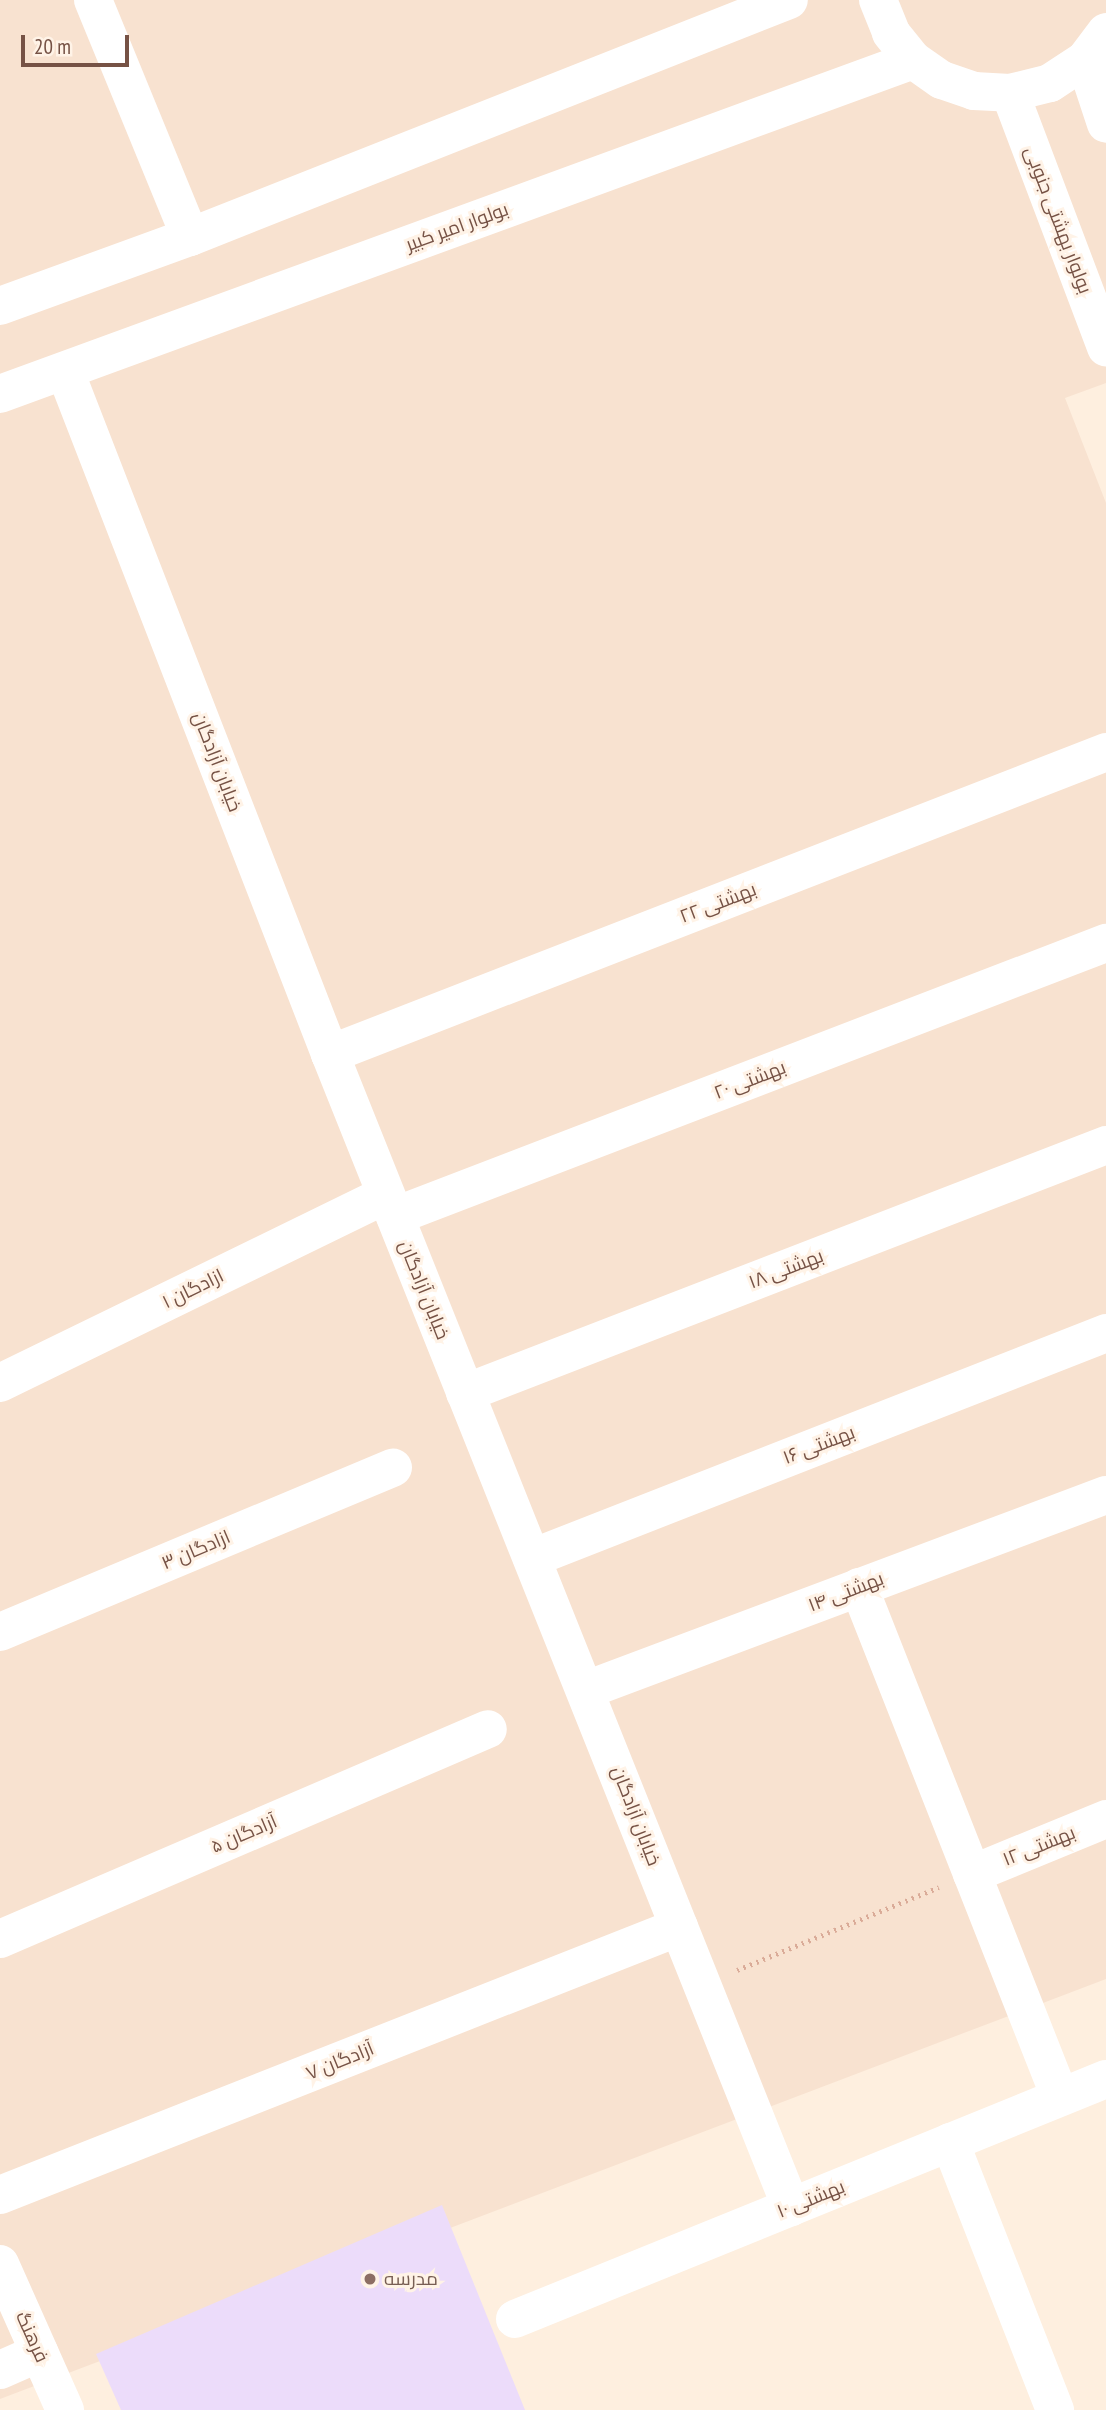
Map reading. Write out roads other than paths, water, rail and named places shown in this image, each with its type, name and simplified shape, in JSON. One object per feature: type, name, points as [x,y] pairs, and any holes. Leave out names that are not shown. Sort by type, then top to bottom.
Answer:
[{"type":"street","points":[[93,0],[190,237]]},
{"type":"street","points":[[0,306],[190,237],[789,0]]},
{"type":"street","points":[[878,0],[891,33],[913,60],[942,80],[974,91],[1010,93],[1050,83],[1096,46]]},
{"type":"street","points":[[1096,46],[1106,124]]},
{"type":"street","name":"بولوار امیر کبیر","points":[[0,394],[913,60]]},
{"type":"street","name":"بولوار بهشتی جنوبی","points":[[1010,93],[1106,347]]},
{"type":"street","name":"خیابان آزادگان","points":[[65,371],[330,1054],[791,2207]]},
{"type":"street","name":"بهشتی ۲۲","points":[[330,1054],[1106,752]]},
{"type":"street","name":"بهشتی ۲۰","points":[[391,1206],[1106,943]]},
{"type":"street","name":"بهشتی ۱۸","points":[[466,1393],[1106,1145]]},
{"type":"street","name":"ازادگان ۱","points":[[0,1383],[391,1206]]},
{"type":"street","name":"بهشتی ۱۶","points":[[532,1558],[1106,1333]]},
{"type":"street","name":"ازادگان ۳","points":[[0,1632],[393,1468]]},
{"type":"street","name":"بهشتی ۱۴","points":[[586,1690],[1106,1495]]},
{"type":"street","points":[[859,1587],[1060,2097]]},
{"type":"street","name":"آزادگان ۵","points":[[0,1939],[488,1729]]},
{"type":"street","name":"بهشتی ۱۲","points":[[972,1874],[1106,1819]]},
{"type":"street","name":"آزادگان ۷","points":[[0,2195],[679,1927]]},
{"type":"street","name":"بهشتی ۱۰","points":[[515,2319],[1106,2079]]},
{"type":"street","points":[[950,2142],[1055,2410]]},
{"type":"street","name":"فرهنگ","points":[[0,2264],[65,2410]]},
{"type":"street","points":[[0,2370],[39,2353]]},
{"type":"place","name":"مدرسه","points":[[370,2279]]}]
